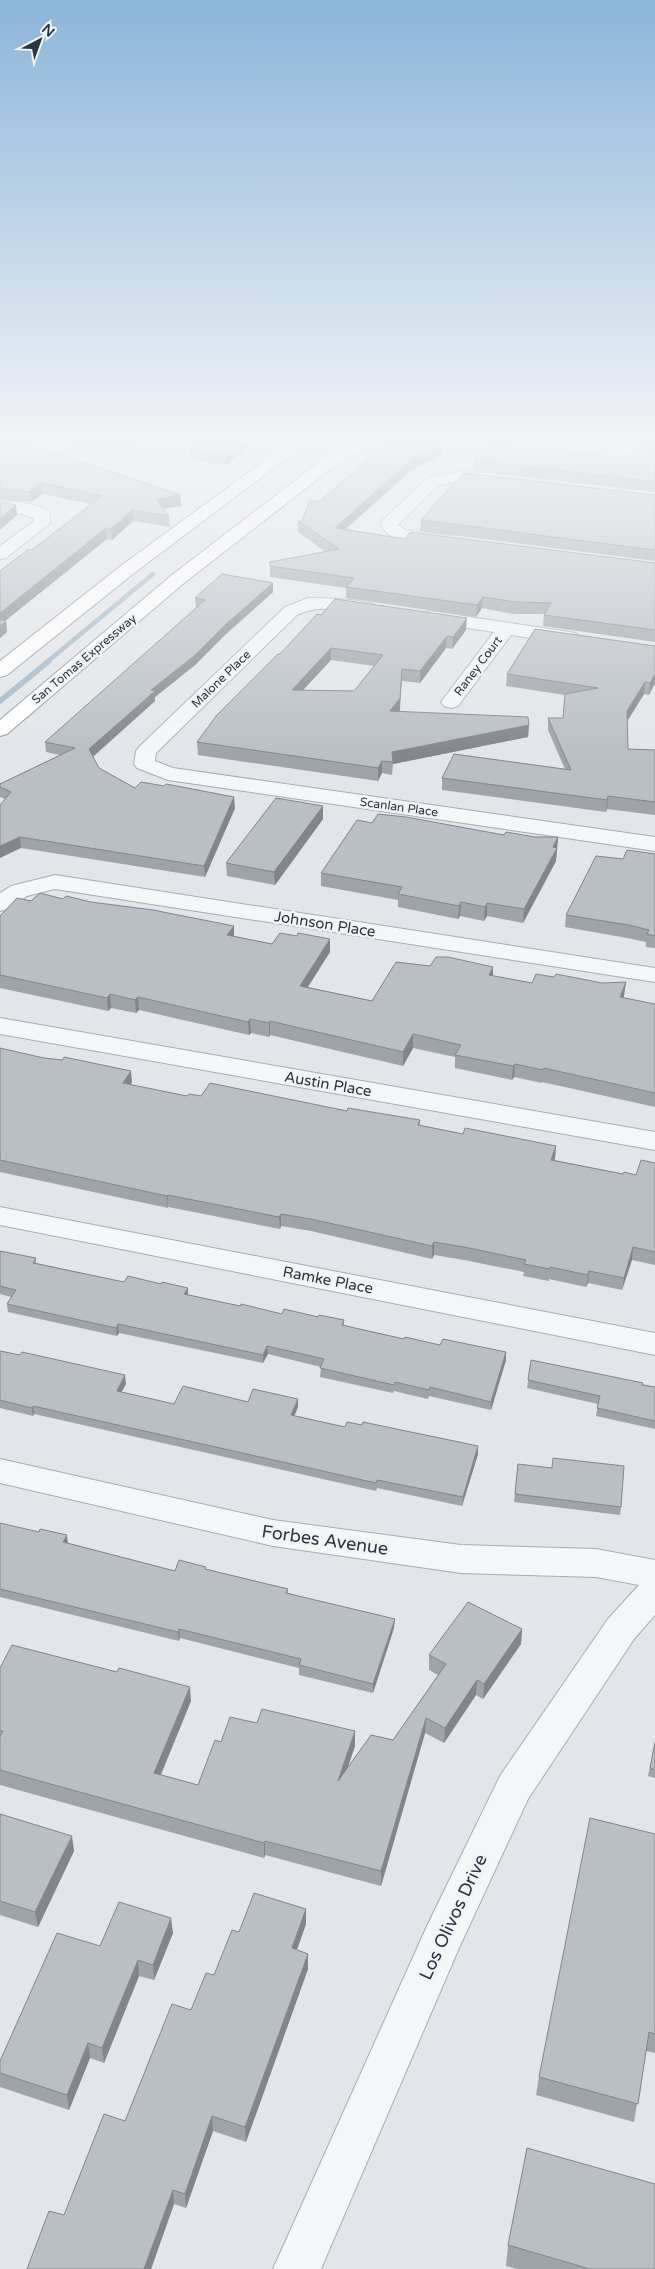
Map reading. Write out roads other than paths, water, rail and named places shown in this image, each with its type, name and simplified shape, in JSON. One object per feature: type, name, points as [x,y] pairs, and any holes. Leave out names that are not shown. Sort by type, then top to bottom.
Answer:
[{"type":"main road","points":[[0,671],[159,546]]},
{"type":"main road","name":"San Tomas Expressway","points":[[0,730],[178,579],[221,546]]},
{"type":"street","points":[[0,554],[11,546]]},
{"type":"street","name":"Malone Place","points":[[144,764],[146,751],[291,611],[308,602],[332,603],[380,610]]},
{"type":"street","points":[[409,614],[590,641]]},
{"type":"street","name":"Raney Court","points":[[451,702],[506,629]]},
{"type":"street","name":"Scanlan Place","points":[[144,764],[168,774],[655,844]]},
{"type":"street","name":"Johnson Place","points":[[0,904],[19,891],[55,882],[655,975]]},
{"type":"street","name":"Austin Place","points":[[0,1026],[655,1142]]},
{"type":"street","name":"Ramke Place","points":[[0,1216],[655,1344]]},
{"type":"street","name":"Forbes Avenue","points":[[0,1472],[273,1533],[462,1559],[596,1564],[655,1574]]},
{"type":"street","name":"Los Olivos Drive","points":[[297,2269],[442,1940],[514,1788],[621,1629],[655,1591]]},
{"type":"waterway","points":[[47,662],[153,574]]},
{"type":"waterway","points":[[0,701],[49,661]]}]
